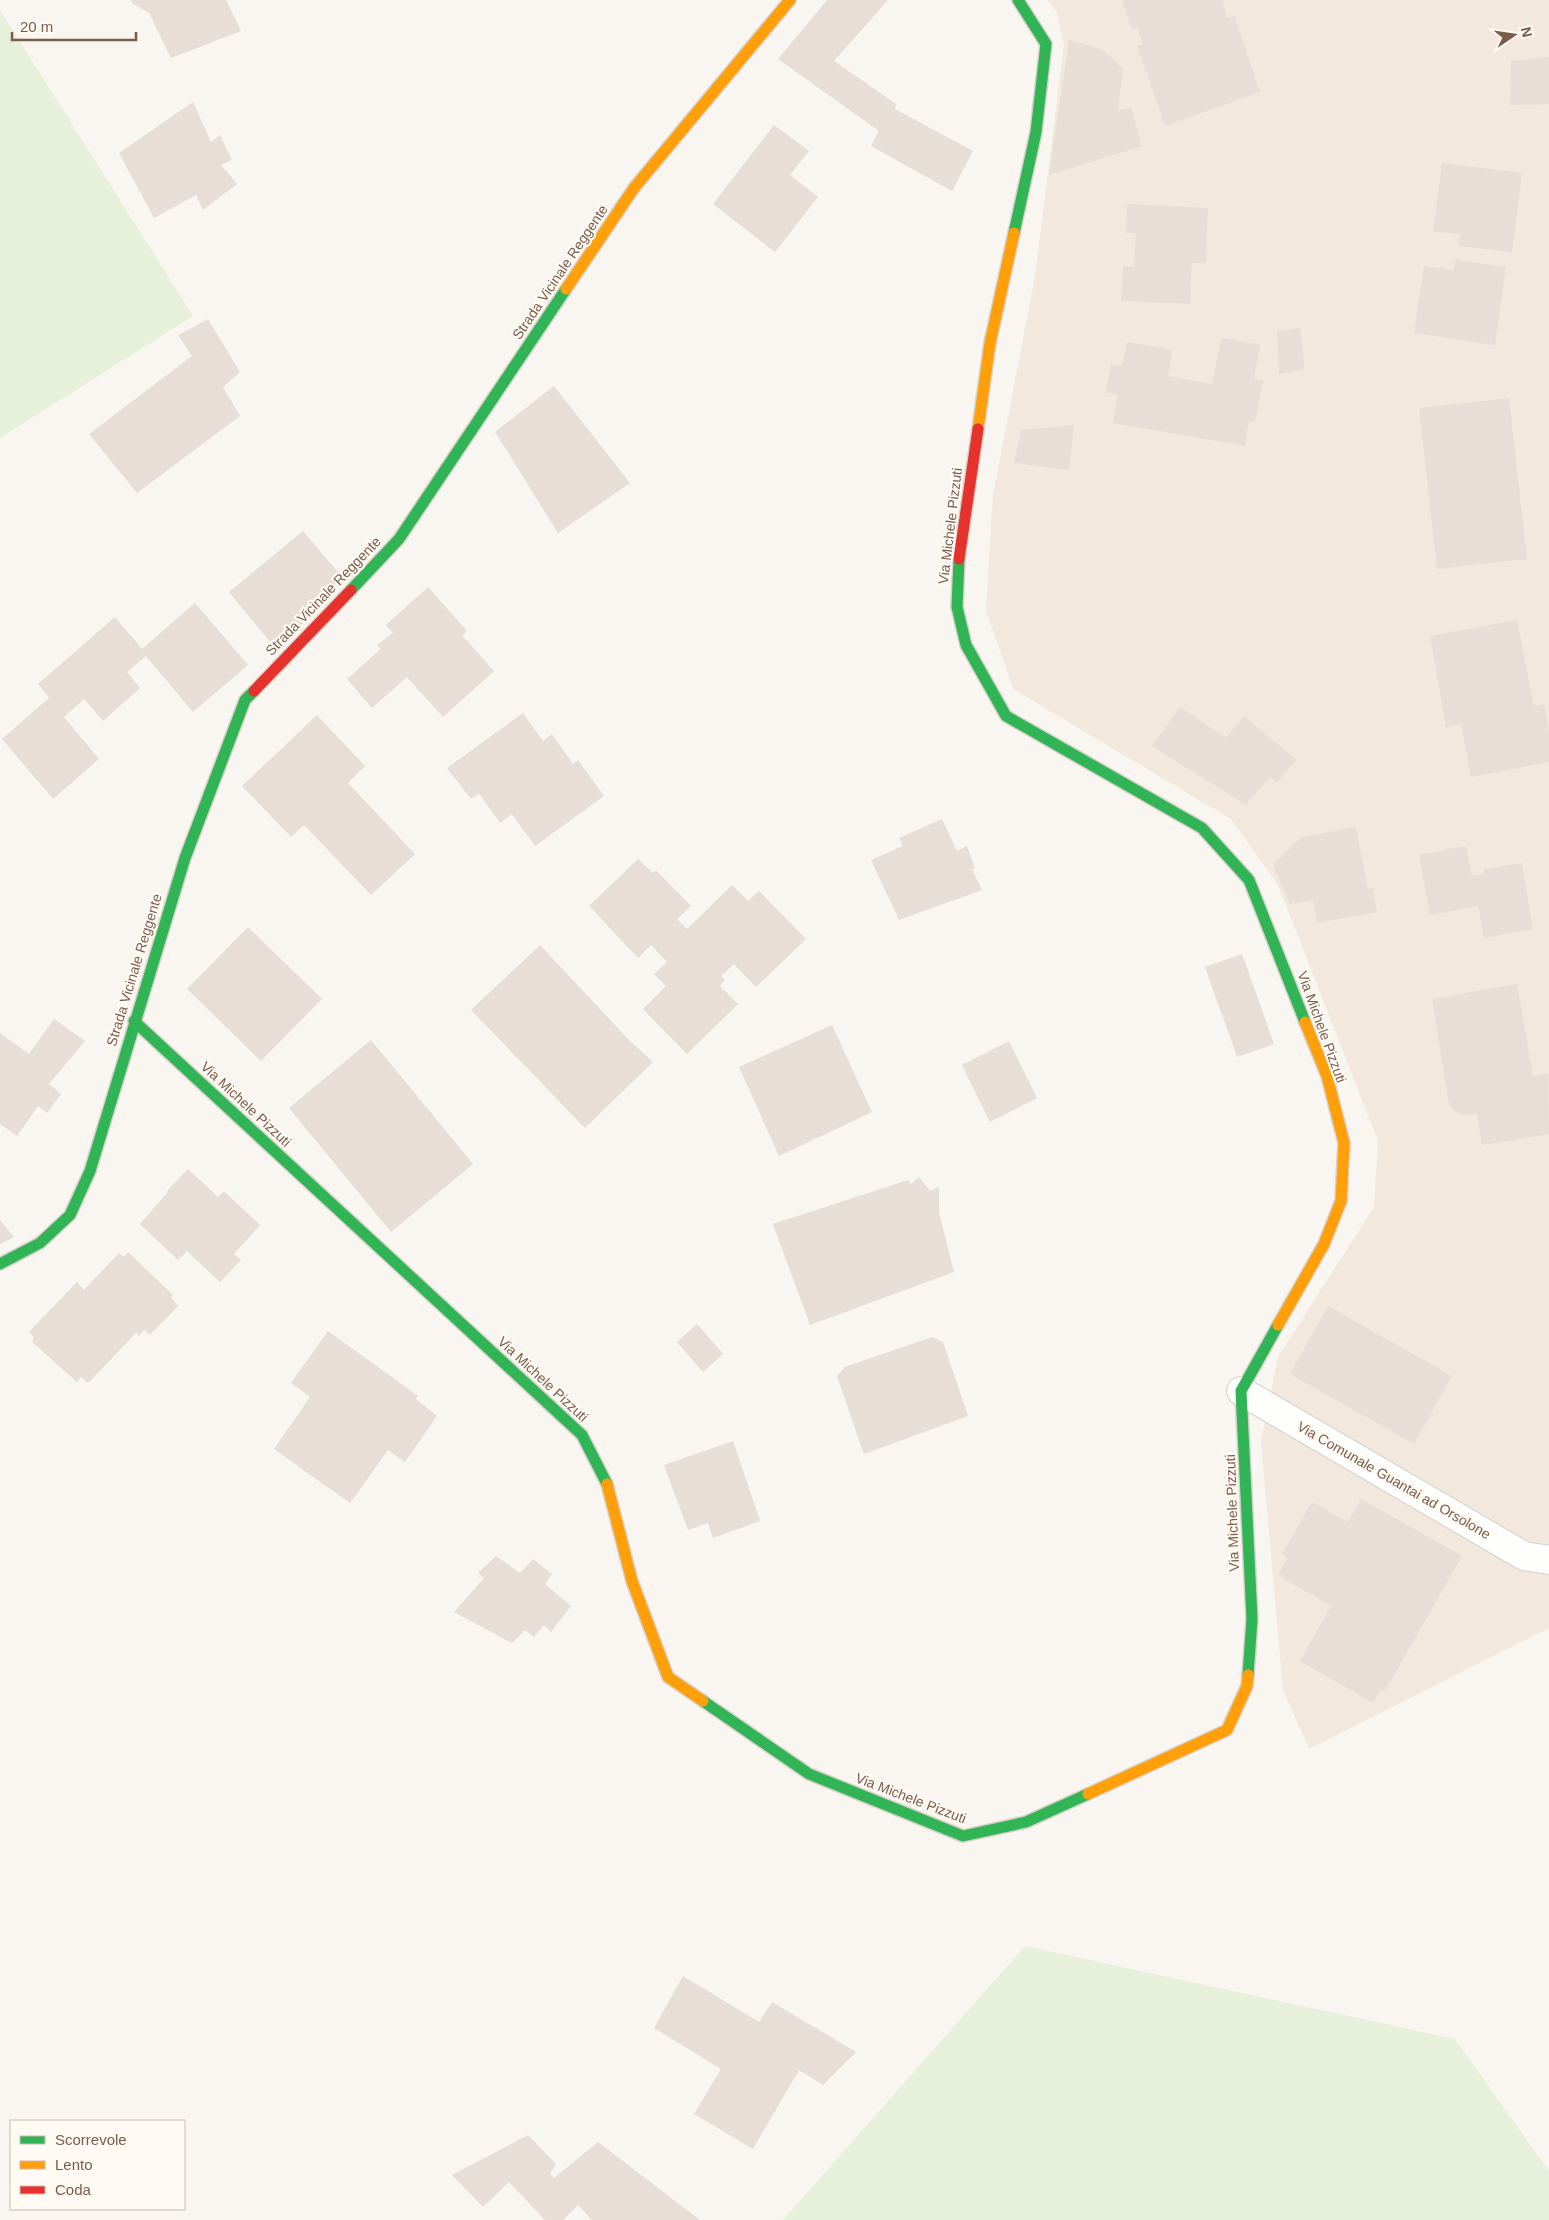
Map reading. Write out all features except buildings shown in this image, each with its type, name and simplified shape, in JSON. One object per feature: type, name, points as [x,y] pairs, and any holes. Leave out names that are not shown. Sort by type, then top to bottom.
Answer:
[{"type":"street","name":"Strada Vicinale Reggente","points":[[0,1264],[40,1243],[70,1215],[90,1171],[185,858],[245,700],[399,538],[634,188],[790,0]]},
{"type":"street","name":"Via Michele Pizzuti","points":[[134,1021],[582,1435],[606,1480],[632,1580],[668,1677],[809,1774],[963,1836],[1026,1822],[1227,1730],[1247,1686],[1252,1619],[1242,1391],[1324,1244],[1341,1201],[1344,1143],[1327,1076],[1250,880],[1202,828],[1006,716],[966,645],[957,608],[957,570],[990,343],[1036,132],[1046,44],[1018,0]]},
{"type":"street","name":"Via Comunale Guantai ad Orsolone","points":[[1242,1391],[1524,1556],[1549,1560]]},
{"type":"shaded area","points":[[1048,0],[1549,0],[1549,1628],[1309,1749],[1283,1690],[1261,1442],[1278,1357],[1374,1207],[1378,1141],[1278,885],[1231,819],[1013,689],[986,610],[993,495],[1035,276],[1064,45],[1057,13]]},
{"type":"green space","points":[[0,10],[193,316],[0,438]]},
{"type":"green space","points":[[1025,1946],[1455,2039],[1549,2171],[1549,2220],[783,2220]]},
{"type":"traffic: fast","points":[[1014,233],[1036,132],[1046,44],[1018,0]]},
{"type":"traffic: fast","points":[[351,590],[399,539],[566,289]]},
{"type":"traffic: fast","points":[[959,559],[957,607],[966,645],[1006,716],[1202,828],[1249,880],[1305,1022]]},
{"type":"traffic: fast","points":[[0,1264],[40,1243],[70,1215],[90,1171],[185,858],[245,700],[254,691]]},
{"type":"traffic: fast","points":[[134,1021],[582,1435],[607,1484]]},
{"type":"traffic: fast","points":[[1248,1675],[1252,1619],[1241,1391],[1278,1325]]},
{"type":"traffic: fast","points":[[703,1701],[809,1774],[963,1836],[1026,1822],[1088,1794]]},
{"type":"traffic: slow","points":[[566,289],[634,188],[790,0]]},
{"type":"traffic: slow","points":[[978,429],[990,343],[1014,233]]},
{"type":"traffic: slow","points":[[1278,1325],[1324,1244],[1341,1201],[1344,1143],[1327,1076],[1305,1022]]},
{"type":"traffic: slow","points":[[607,1484],[632,1581],[668,1677],[703,1701]]},
{"type":"traffic: slow","points":[[1088,1794],[1227,1730],[1247,1686],[1248,1675]]},
{"type":"traffic: jam","points":[[959,559],[978,429]]},
{"type":"traffic: jam","points":[[254,691],[351,590]]}]
